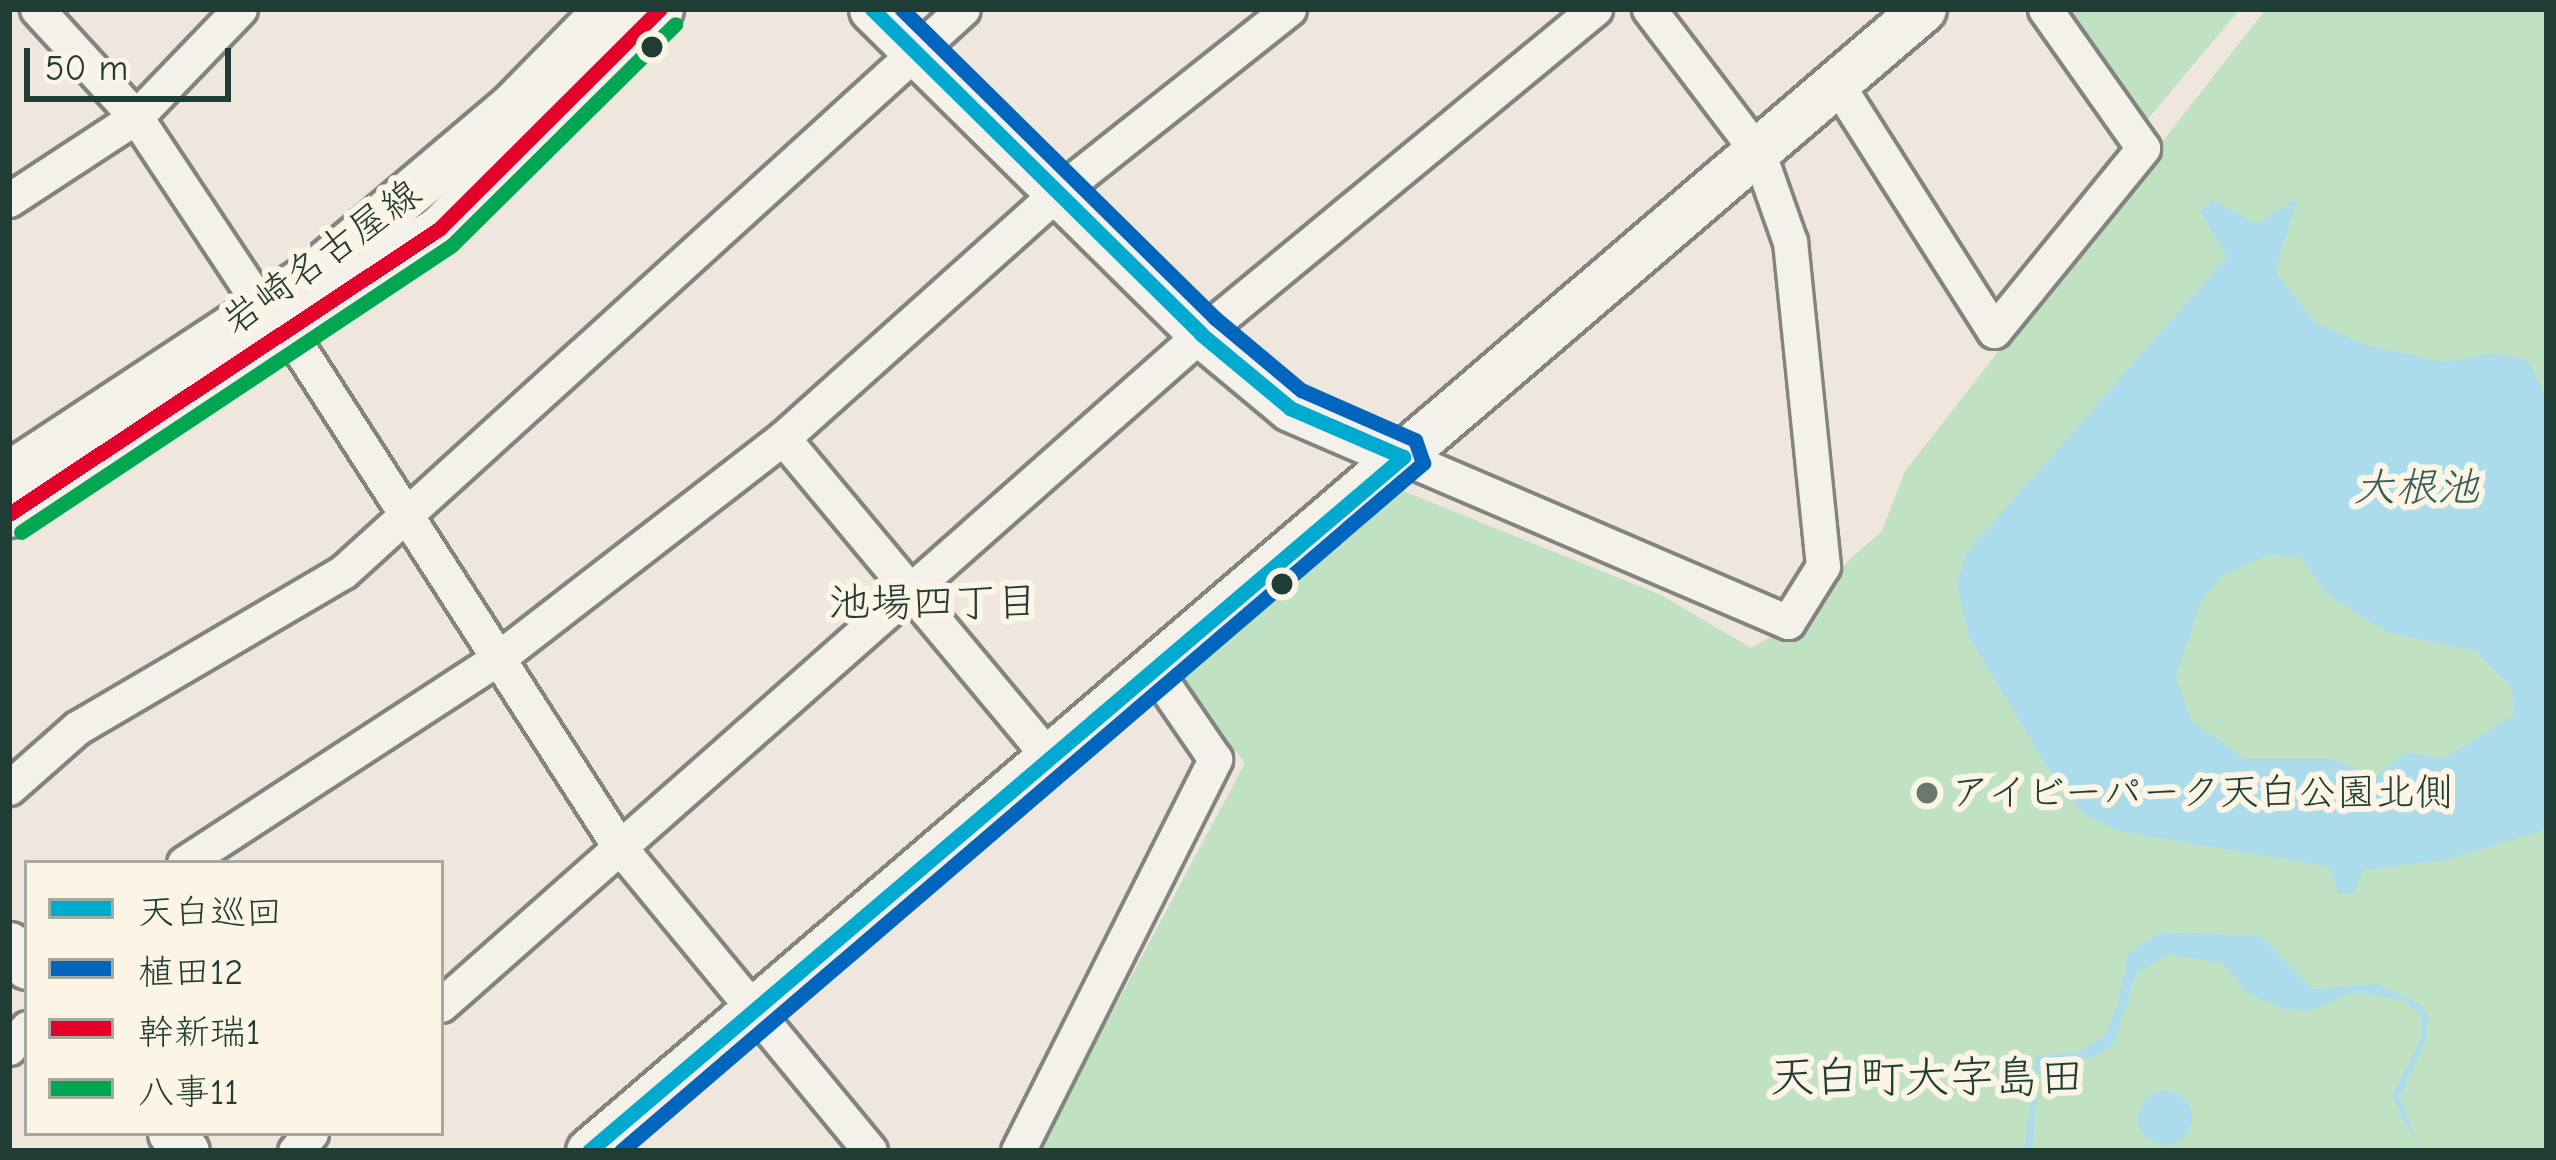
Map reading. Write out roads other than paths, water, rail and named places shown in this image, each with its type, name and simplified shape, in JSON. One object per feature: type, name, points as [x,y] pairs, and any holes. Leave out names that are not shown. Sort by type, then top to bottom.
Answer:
[{"type":"street","points":[[38,9],[136,117],[407,508],[617,845],[870,1151]]},
{"type":"street","points":[[9,200],[136,117],[240,9]]},
{"type":"street","name":"岩崎名古屋線","points":[[9,514],[276,320],[607,9]]},
{"type":"street","name":"岩崎名古屋線","points":[[9,474],[439,229],[660,9]]},
{"type":"street","points":[[872,9],[1201,334],[1290,408],[1788,622],[1823,566],[1790,242],[1759,154],[1649,9]]},
{"type":"street","points":[[9,788],[77,728],[343,572],[407,508],[963,9]]},
{"type":"street","points":[[189,860],[501,656],[783,438],[1058,194],[1289,9]]},
{"type":"street","points":[[444,1003],[617,845],[1201,334],[1595,9]]},
{"type":"street","points":[[589,1151],[1839,88],[1923,9]]},
{"type":"street","points":[[1839,88],[1994,331],[2143,148],[2045,9]]},
{"type":"street","points":[[783,438],[1050,758]]},
{"type":"street","points":[[1018,1151],[1215,759],[1154,670]]},
{"type":"water","name":"大根池","points":[[2212,199],[2256,224],[2297,199],[2275,272],[2316,323],[2369,346],[2446,362],[2494,353],[2529,360],[2544,394],[2547,829],[2445,860],[2363,870],[2353,894],[2338,893],[2329,867],[2118,831],[2084,814],[2054,778],[1969,637],[1957,586],[1965,554],[2227,257],[2200,211]],"holes":[[[2269,555],[2299,557],[2331,597],[2387,632],[2476,651],[2511,687],[2515,714],[2444,759],[2405,752],[2376,776],[2330,759],[2245,759],[2191,720],[2176,676],[2201,601],[2225,574]]]},
{"type":"water","points":[[2161,932],[2261,936],[2313,989],[2377,984],[2419,1003],[2429,1016],[2426,1039],[2400,1096],[2419,1151],[2392,1096],[2422,1037],[2422,1017],[2404,1000],[2354,992],[2309,1011],[2284,1009],[2249,994],[2223,964],[2169,954],[2136,973],[2114,1043],[2095,1057],[2039,1070],[2032,1151],[2024,1151],[2036,1056],[2091,1051],[2110,1036],[2129,952]]},
{"type":"water","points":[[2165,1091],[2184,1099],[2192,1118],[2184,1137],[2165,1145],[2146,1137],[2138,1118],[2146,1099]]},
{"type":"waterway","points":[[2087,1052],[2108,1038],[2124,999]]},
{"type":"place","name":"アイビーパーク天白公園北側","points":[[1927,793]]},
{"type":"district","name":"池場四丁目","points":[[933,603]]},
{"type":"district","name":"天白町大字島田","points":[[1927,1078]]}]
